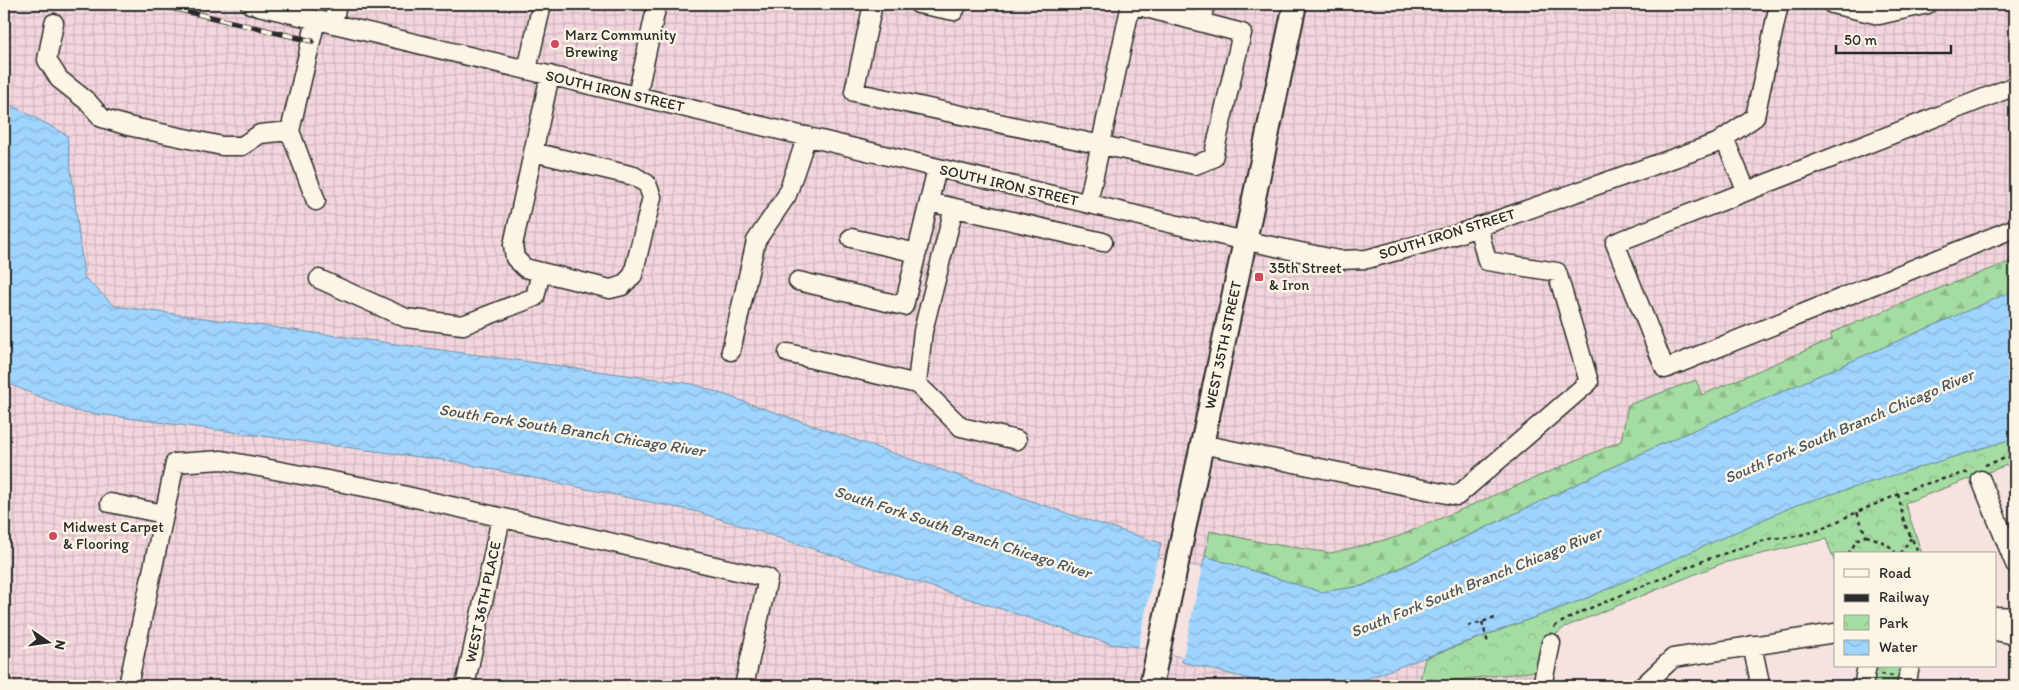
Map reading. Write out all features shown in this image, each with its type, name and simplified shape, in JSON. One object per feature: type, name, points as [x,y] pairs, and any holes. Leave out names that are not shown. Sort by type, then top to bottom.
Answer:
[{"type":"main road","name":"WEST 35TH STREET","points":[[1151,686],[1295,4]]},
{"type":"street","name":"SOUTH IRON STREET","points":[[250,4],[1244,241],[1339,260],[1367,259],[1452,236],[1717,143],[1755,117],[1779,4]]},
{"type":"street","points":[[333,24],[338,4]]},
{"type":"street","points":[[527,70],[542,4]]},
{"type":"street","points":[[637,96],[657,4]]},
{"type":"street","points":[[874,4],[854,92],[1100,146],[1195,165],[1213,158],[1242,32],[1131,4],[1100,146],[1088,203]]},
{"type":"street","points":[[918,4],[954,11],[958,4]]},
{"type":"street","points":[[1201,22],[1205,4]]},
{"type":"street","points":[[1832,4],[1879,15],[1928,4]]},
{"type":"street","points":[[316,20],[290,131],[316,201]]},
{"type":"street","points":[[54,23],[47,60],[59,80],[87,101],[102,118],[128,126],[222,146],[242,146],[260,134],[290,131]]},
{"type":"street","points":[[533,152],[634,176],[647,184],[652,197],[633,275],[622,286],[610,289],[525,268],[515,258],[513,245],[533,152],[550,75]]},
{"type":"street","points":[[2015,86],[1615,243],[1665,369],[2015,228]]},
{"type":"street","points":[[731,351],[756,241],[787,195],[807,136]]},
{"type":"street","points":[[1724,138],[1746,190]]},
{"type":"street","points":[[798,281],[904,306],[937,168]]},
{"type":"street","points":[[929,202],[1103,242]]},
{"type":"street","points":[[917,384],[923,331],[954,208]]},
{"type":"street","points":[[1201,444],[1457,496],[1589,382],[1557,272],[1487,261],[1478,226]]},
{"type":"street","points":[[851,238],[916,253]]},
{"type":"street","points":[[319,279],[406,318],[463,325],[535,296],[541,272]]},
{"type":"street","points":[[788,353],[917,384],[961,427],[1017,440]]},
{"type":"street","points":[[128,686],[175,463],[222,460],[380,490],[768,578],[744,686]]},
{"type":"street","points":[[1977,473],[2015,564]]},
{"type":"street","points":[[110,502],[164,514]]},
{"type":"street","name":"WEST 36TH PLACE","points":[[465,686],[501,518]]},
{"type":"street","points":[[1996,616],[2015,617]]},
{"type":"street","points":[[1996,631],[2015,635]]},
{"type":"street","points":[[1643,686],[1659,678],[1673,658],[1834,633]]},
{"type":"street","points":[[1542,686],[1551,643]]},
{"type":"street","points":[[1752,645],[1759,678],[1757,686]]},
{"type":"street","points":[[1900,682],[1909,668]]},
{"type":"street","points":[[1863,686],[1874,670]]},
{"type":"path","points":[[1551,643],[1554,628],[1560,623],[1658,579],[1768,539],[1791,537],[1817,531],[1898,494],[1925,484],[1977,473],[2015,454]]},
{"type":"path","points":[[1898,494],[1904,522],[1918,552]]},
{"type":"path","points":[[1857,512],[1866,536]]},
{"type":"path","points":[[1849,552],[1858,539],[1866,536],[1879,539],[1895,552]]},
{"type":"path","points":[[1901,552],[1911,538]]},
{"type":"path","points":[[1468,626],[1495,618]]},
{"type":"path","points":[[1482,622],[1488,643]]},
{"type":"path","points":[[1874,670],[1900,682]]},
{"type":"shaded area","points":[[4,4],[2015,4],[2015,290],[1655,447],[1363,586],[1205,556],[1202,568],[1157,558],[1160,543],[1075,516],[693,384],[115,306],[84,277],[67,135],[4,101]]},
{"type":"shaded area","points":[[4,382],[75,411],[457,462],[698,512],[1110,644],[1138,647],[1183,657],[1182,662],[1278,686],[4,686]]},
{"type":"shaded area","points":[[1550,612],[1535,686],[1347,686]]},
{"type":"green space","points":[[2015,260],[2015,290],[1655,447],[1362,586],[1321,592],[1205,556],[1210,531],[1265,543],[1331,553],[1397,537],[1621,441],[1628,405],[1696,380],[1702,395],[1832,339],[1831,333],[1945,286]]},
{"type":"green space","points":[[2015,438],[2015,462],[1905,503],[1921,552],[1834,552],[1834,560],[1826,539],[1723,563],[1565,627],[1544,644],[1538,671],[1419,684],[1425,658],[1587,598],[1796,505]]},
{"type":"green space","points":[[1872,668],[1905,668],[1903,686],[1868,686]]},
{"type":"water","name":"South Fork South Branch Chicago River","points":[[4,101],[67,135],[84,277],[115,306],[693,384],[1075,516],[1161,543],[1158,558],[1202,568],[1205,556],[1321,592],[1363,586],[1655,447],[2015,290],[2015,438],[1796,505],[1587,598],[1347,686],[1278,686],[1182,662],[1182,657],[1138,647],[1110,644],[698,512],[457,462],[75,411],[4,382]]},
{"type":"pier","points":[[1157,558],[1202,568],[1183,657],[1138,647]]},
{"type":"railway","points":[[155,4],[312,41]]},
{"type":"place","name":"Marz Community Brewing","points":[[555,44]]},
{"type":"place","name":"35th Street & Iron","points":[[1259,277]]},
{"type":"place","name":"Midwest Carpet & Flooring","points":[[53,536]]}]
